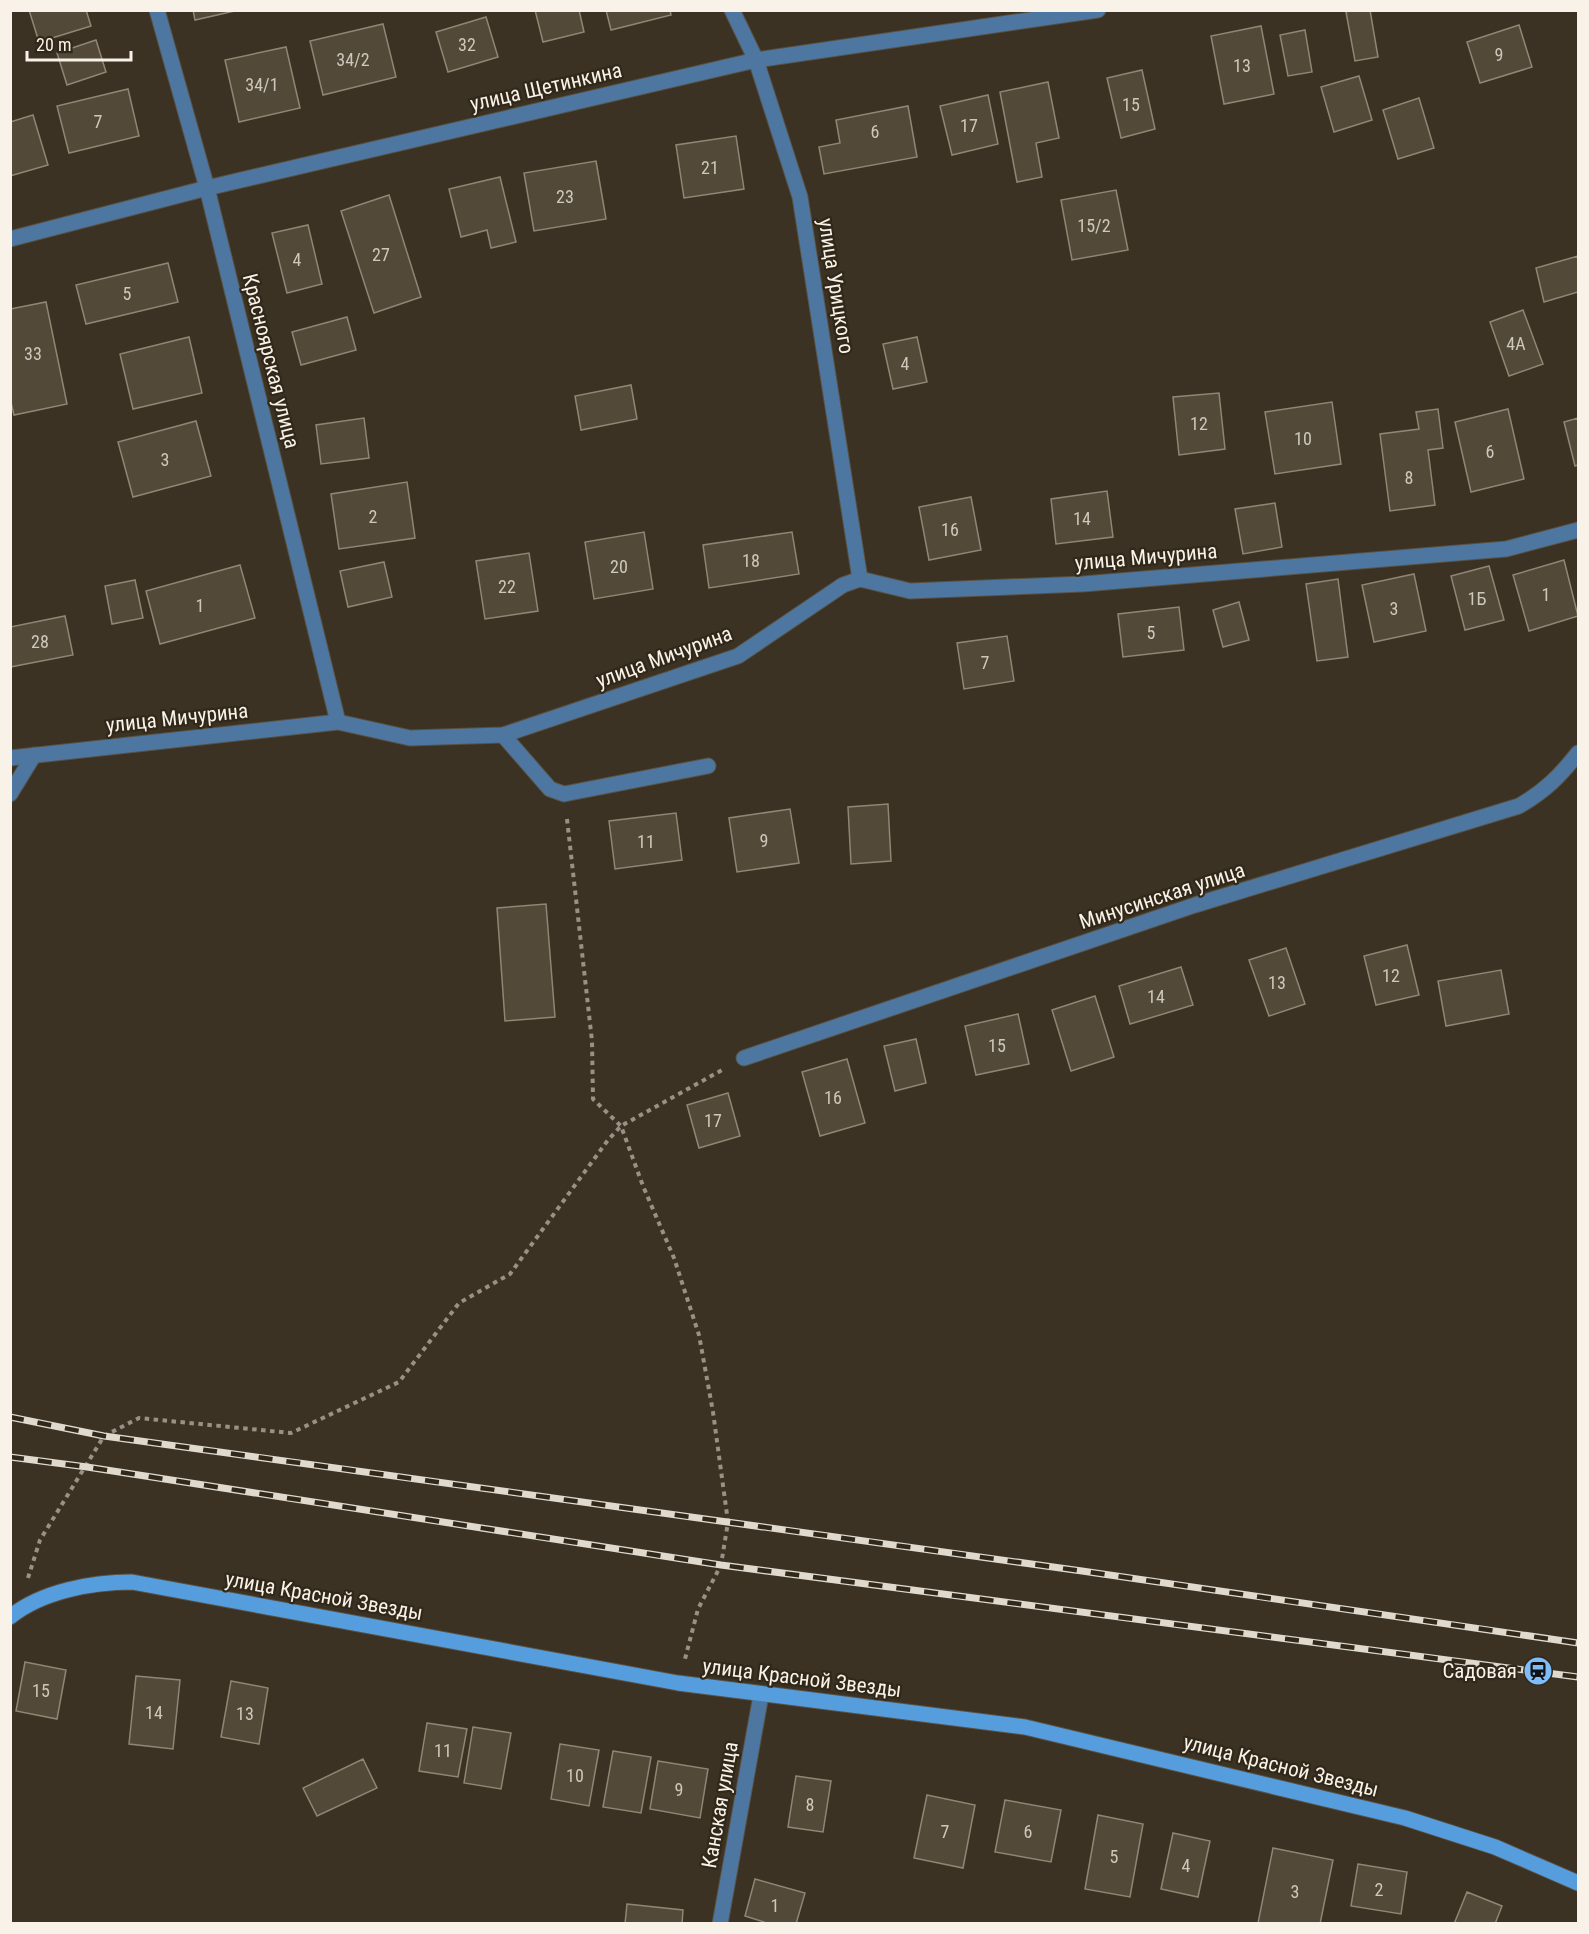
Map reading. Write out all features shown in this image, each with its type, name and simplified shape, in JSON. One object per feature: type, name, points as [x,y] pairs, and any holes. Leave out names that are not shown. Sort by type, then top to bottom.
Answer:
[{"type":"street","name":"Красноярская улица","points":[[157,10],[207,188],[338,722]]},
{"type":"street","name":"улица Урицкого","points":[[732,10],[756,60],[800,197],[860,579]]},
{"type":"street","name":"улица Щетинкина","points":[[10,239],[207,188],[756,60],[1098,10]]},
{"type":"street","name":"улица Мичурина","points":[[10,758],[338,722],[411,738],[503,735],[738,656],[843,585],[860,579],[910,591],[1083,584],[1506,549],[1578,530]]},
{"type":"street","points":[[503,735],[550,789],[564,794],[708,766]]},
{"type":"street","name":"Минусинская улица","points":[[744,1058],[1195,905],[1519,806],[1542,792],[1562,774],[1578,753]]},
{"type":"street","points":[[10,794],[34,755]]},
{"type":"street","name":"улица Красной Звезды","points":[[13,1613],[50,1596],[85,1585],[132,1582],[678,1683],[1025,1727],[1405,1818],[1495,1846],[1578,1883]]},
{"type":"street","name":"Канская улица","points":[[720,1923],[761,1695]]},
{"type":"path","points":[[564,794],[592,1041],[593,1100],[621,1126],[643,1186],[674,1258],[699,1335],[713,1412],[728,1522],[721,1565],[698,1610],[678,1683]]},
{"type":"path","points":[[13,1613],[40,1540],[104,1436],[139,1418],[291,1433],[399,1383],[459,1304],[510,1274],[608,1140],[621,1126],[744,1058]]},
{"type":"building","points":[[29,10],[86,10],[91,26],[39,42]]},
{"type":"building","points":[[193,10],[239,10],[195,20]]},
{"type":"building","points":[[535,10],[579,10],[584,32],[543,42]]},
{"type":"building","points":[[606,10],[670,10],[671,15],[611,30]]},
{"type":"building","points":[[1370,10],[1378,57],[1355,61],[1346,12]]},
{"type":"building","points":[[486,17],[498,57],[448,72],[436,32]]},
{"type":"building","points":[[383,24],[396,77],[323,95],[310,41]]},
{"type":"building","points":[[1519,25],[1532,67],[1480,83],[1467,42]]},
{"type":"building","points":[[1261,26],[1274,94],[1224,104],[1211,36]]},
{"type":"building","points":[[1305,30],[1312,72],[1288,76],[1280,35]]},
{"type":"building","points":[[96,40],[106,72],[67,85],[57,53]]},
{"type":"building","points":[[286,47],[300,108],[239,122],[225,60]]},
{"type":"building","points":[[1142,70],[1155,129],[1121,138],[1107,78]]},
{"type":"building","points":[[1359,76],[1372,120],[1334,132],[1321,87]]},
{"type":"building","points":[[1048,82],[1059,138],[1036,143],[1042,177],[1017,182],[1000,92]]},
{"type":"building","points":[[128,89],[139,136],[69,153],[57,106]]},
{"type":"building","points":[[988,95],[998,144],[952,155],[940,106]]},
{"type":"building","points":[[1419,98],[1434,148],[1398,159],[1383,110]]},
{"type":"building","points":[[908,106],[917,157],[824,174],[819,147],[840,143],[836,120]]},
{"type":"building","points":[[33,115],[48,165],[10,176],[10,122]]},
{"type":"building","points":[[736,136],[744,189],[684,198],[676,145]]},
{"type":"building","points":[[596,161],[606,219],[534,231],[524,173]]},
{"type":"building","points":[[500,177],[516,242],[491,248],[487,230],[461,237],[449,189]]},
{"type":"building","points":[[1116,190],[1128,250],[1072,260],[1061,200]]},
{"type":"building","points":[[389,195],[421,297],[374,313],[341,211]]},
{"type":"building","points":[[308,225],[322,284],[287,293],[272,233]]},
{"type":"building","points":[[1578,256],[1578,292],[1544,302],[1536,268]]},
{"type":"building","points":[[168,263],[178,302],[86,324],[76,285]]},
{"type":"building","points":[[46,302],[67,404],[14,415],[10,398],[10,309]]},
{"type":"building","points":[[1523,310],[1543,364],[1509,376],[1490,322]]},
{"type":"building","points":[[347,317],[356,350],[301,365],[292,332]]},
{"type":"building","points":[[189,337],[202,393],[133,409],[120,354]]},
{"type":"building","points":[[917,337],[927,382],[893,389],[883,344]]},
{"type":"building","points":[[631,385],[637,419],[581,430],[575,396]]},
{"type":"building","points":[[1219,393],[1225,449],[1179,455],[1173,397]]},
{"type":"building","points":[[1332,402],[1341,464],[1275,474],[1265,412]]},
{"type":"building","points":[[1438,409],[1443,448],[1428,450],[1435,505],[1390,511],[1380,434],[1419,429],[1416,412]]},
{"type":"building","points":[[1508,409],[1524,479],[1471,492],[1455,422]]},
{"type":"building","points":[[364,418],[369,458],[321,464],[316,425]]},
{"type":"building","points":[[1578,418],[1578,465],[1575,466],[1564,422]]},
{"type":"building","points":[[196,421],[211,476],[133,497],[118,442]]},
{"type":"building","points":[[407,482],[415,538],[339,549],[331,494]]},
{"type":"building","points":[[1107,491],[1113,537],[1056,544],[1051,499]]},
{"type":"building","points":[[971,497],[981,550],[929,560],[919,507]]},
{"type":"building","points":[[1275,503],[1282,547],[1243,554],[1235,509]]},
{"type":"building","points":[[644,532],[653,589],[594,599],[585,542]]},
{"type":"building","points":[[792,532],[799,574],[709,588],[703,545]]},
{"type":"building","points":[[529,553],[538,611],[485,619],[476,561]]},
{"type":"building","points":[[1564,560],[1578,616],[1529,631],[1513,575]]},
{"type":"building","points":[[384,562],[392,597],[348,607],[340,571]]},
{"type":"building","points":[[240,565],[255,618],[160,644],[146,591]]},
{"type":"building","points":[[1489,566],[1504,620],[1465,630],[1451,576]]},
{"type":"building","points":[[1414,574],[1426,631],[1374,642],[1362,585]]},
{"type":"building","points":[[1338,579],[1348,657],[1317,661],[1306,584]]},
{"type":"building","points":[[135,580],[143,618],[112,624],[105,586]]},
{"type":"building","points":[[1239,602],[1249,640],[1223,647],[1213,610]]},
{"type":"building","points":[[1179,607],[1184,650],[1123,657],[1118,614]]},
{"type":"building","points":[[65,616],[73,655],[10,667],[10,627]]},
{"type":"building","points":[[1007,636],[1014,681],[964,689],[957,643]]},
{"type":"building","points":[[888,804],[891,861],[851,864],[848,807]]},
{"type":"building","points":[[790,809],[799,863],[737,872],[729,818]]},
{"type":"building","points":[[676,813],[682,860],[615,869],[609,821]]},
{"type":"building","points":[[546,904],[555,1017],[505,1021],[497,908]]},
{"type":"building","points":[[1407,945],[1419,995],[1376,1005],[1364,956]]},
{"type":"building","points":[[1286,948],[1305,1004],[1269,1016],[1249,960]]},
{"type":"building","points":[[1181,967],[1193,1005],[1130,1024],[1119,986]]},
{"type":"building","points":[[1501,970],[1509,1014],[1446,1026],[1438,981]]},
{"type":"building","points":[[1095,996],[1114,1057],[1071,1071],[1052,1010]]},
{"type":"building","points":[[1018,1014],[1029,1064],[976,1075],[965,1026]]},
{"type":"building","points":[[916,1039],[926,1083],[895,1091],[884,1046]]},
{"type":"building","points":[[847,1059],[865,1123],[820,1136],[802,1072]]},
{"type":"building","points":[[728,1093],[740,1136],[699,1148],[687,1105]]},
{"type":"building","points":[[25,1662],[66,1670],[57,1719],[16,1711]]},
{"type":"building","points":[[136,1676],[180,1680],[173,1749],[129,1744]]},
{"type":"building","points":[[231,1681],[268,1688],[259,1744],[221,1737]]},
{"type":"building","points":[[427,1723],[467,1729],[458,1777],[419,1771]]},
{"type":"building","points":[[473,1727],[511,1733],[501,1789],[464,1783]]},
{"type":"building","points":[[560,1744],[599,1750],[589,1806],[551,1799]]},
{"type":"building","points":[[613,1751],[651,1757],[641,1813],[603,1807]]},
{"type":"building","points":[[363,1759],[377,1788],[317,1816],[303,1788]]},
{"type":"building","points":[[658,1761],[708,1769],[700,1818],[650,1809]]},
{"type":"building","points":[[796,1776],[831,1781],[823,1832],[788,1827]]},
{"type":"building","points":[[927,1795],[975,1805],[963,1868],[914,1858]]},
{"type":"building","points":[[1005,1800],[1061,1810],[1051,1862],[995,1852]]},
{"type":"building","points":[[1098,1815],[1143,1824],[1130,1897],[1085,1889]]},
{"type":"building","points":[[1173,1833],[1210,1841],[1198,1897],[1161,1889]]},
{"type":"building","points":[[1273,1848],[1333,1860],[1320,1924],[1258,1923]]},
{"type":"building","points":[[1358,1864],[1407,1872],[1401,1914],[1351,1906]]},
{"type":"building","points":[[755,1879],[805,1893],[796,1924],[770,1924],[745,1916]]},
{"type":"building","points":[[1467,1892],[1502,1906],[1495,1924],[1454,1924]]},
{"type":"building","points":[[627,1904],[683,1910],[682,1924],[625,1924]]},
{"type":"railway","points":[[10,1417],[104,1436],[1082,1571],[1578,1643]]},
{"type":"railway","points":[[10,1457],[721,1565],[1578,1677]]},
{"type":"place","name":"Садовая","points":[[1538,1671]]}]
